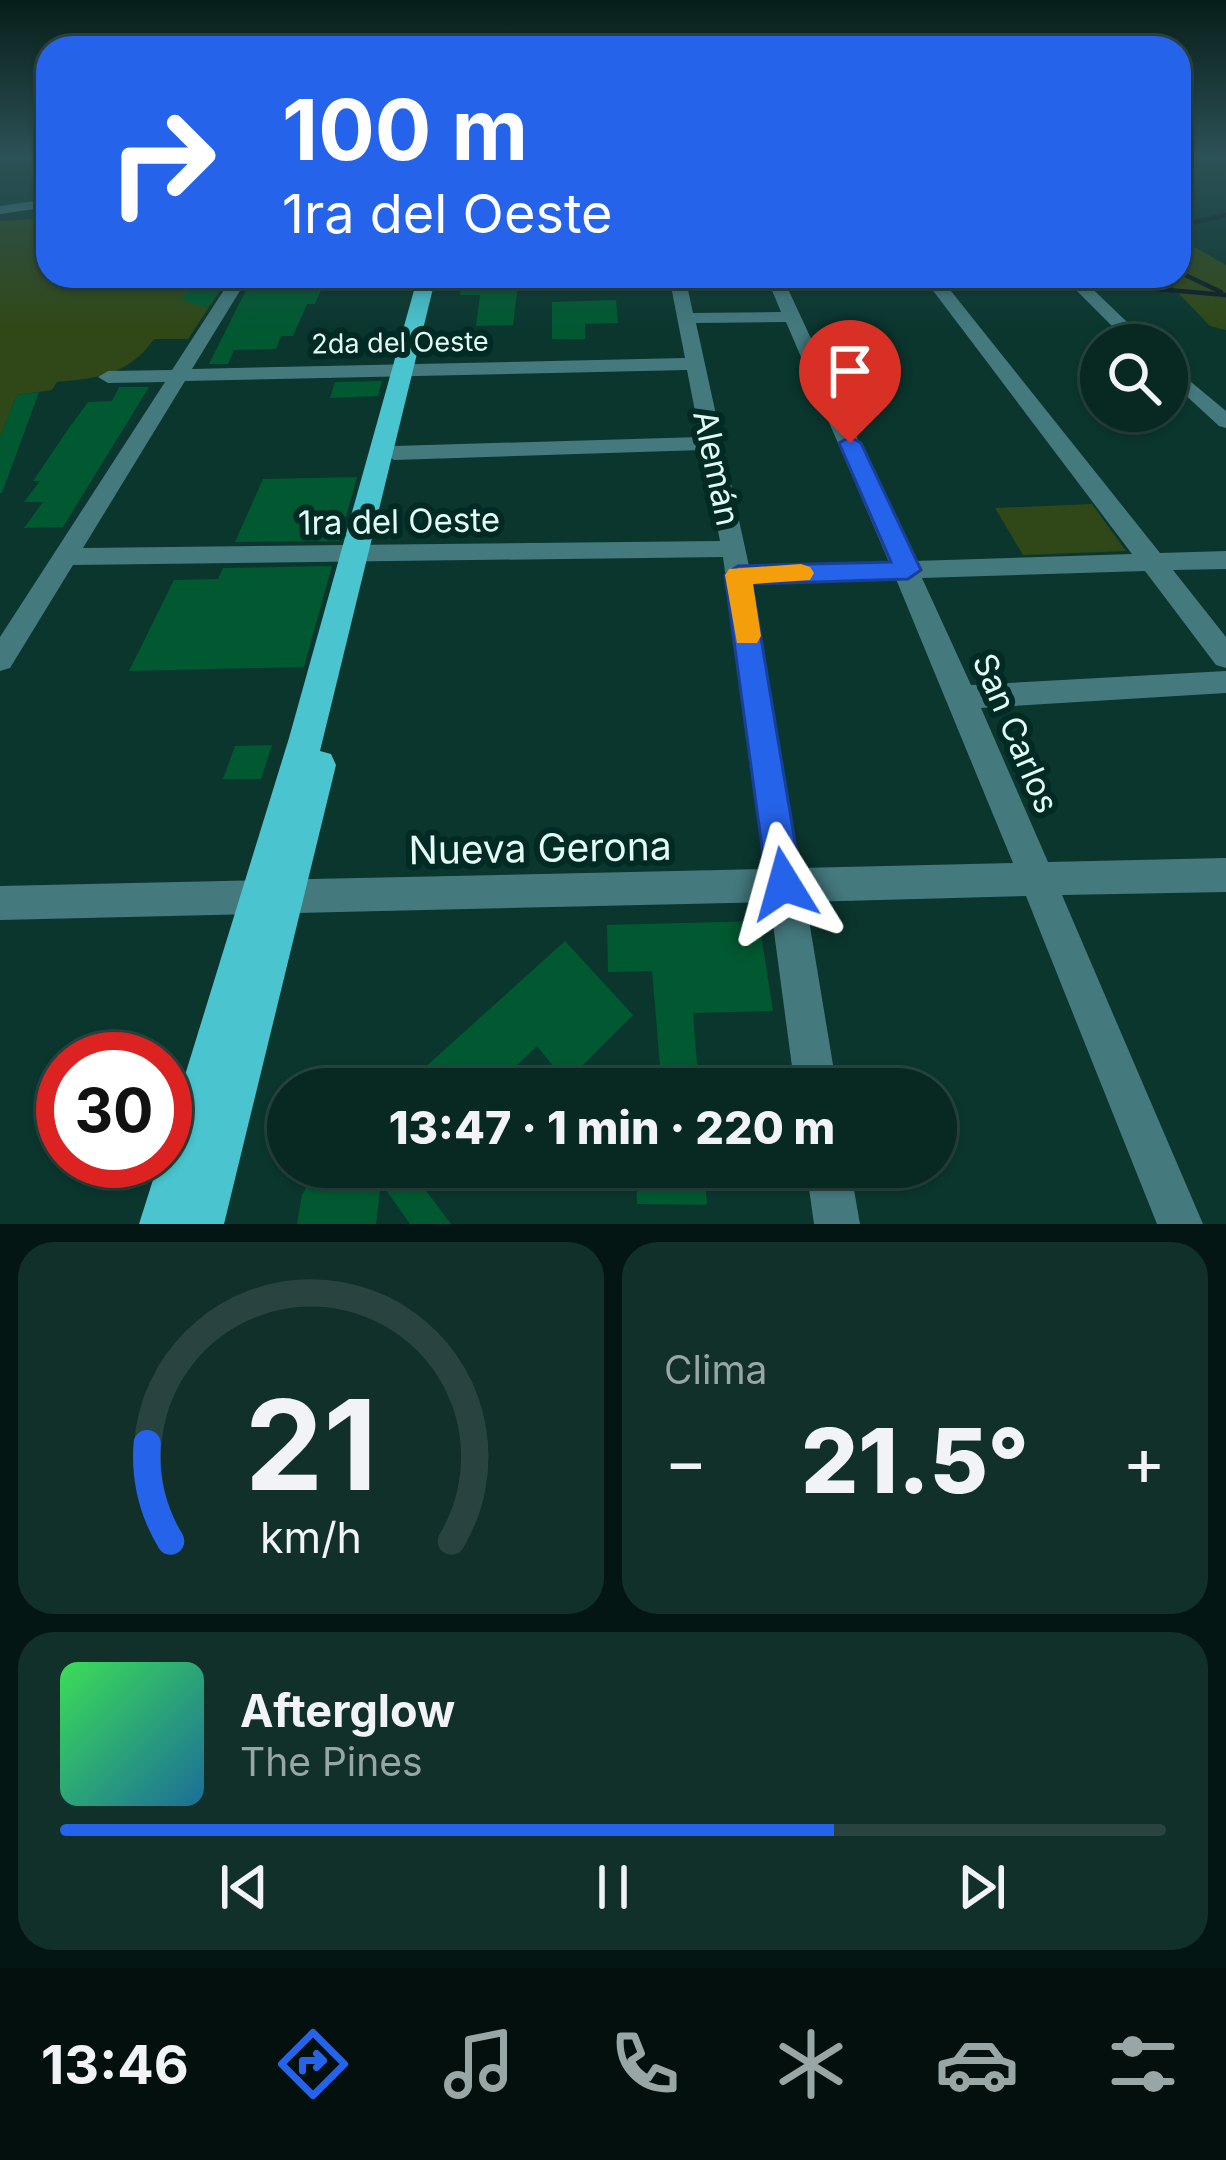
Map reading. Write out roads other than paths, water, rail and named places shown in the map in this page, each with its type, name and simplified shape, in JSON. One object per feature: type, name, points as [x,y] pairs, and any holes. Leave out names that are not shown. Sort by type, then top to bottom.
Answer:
[{"type":"main road","points":[[363,555],[394,452],[425,288]]},
{"type":"main road","points":[[198,1224],[272,896],[434,288]]},
{"type":"main road","points":[[165,1224],[272,896]]},
{"type":"street","points":[[0,660],[233,288]]},
{"type":"street","name":"Alemán","points":[[679,288],[736,562],[813,1068]]},
{"type":"street","name":"San Carlos","points":[[779,288],[908,570],[1180,1224]]},
{"type":"street","points":[[939,288],[1226,657]]},
{"type":"street","points":[[1083,288],[1120,324]]},
{"type":"street","points":[[684,318],[791,316]]},
{"type":"street","name":"2da del Oeste","points":[[108,377],[693,364]]},
{"type":"street","points":[[1188,387],[1226,422]]},
{"type":"street","points":[[394,452],[712,443]]},
{"type":"street","name":"1ra del Oeste","points":[[64,557],[363,555],[908,570],[1226,560]]},
{"type":"street","points":[[962,697],[1226,682]]},
{"type":"street","name":"Nueva Gerona","points":[[0,903],[1226,874]]},
{"type":"street","points":[[831,1188],[837,1224]]},
{"type":"waterway","points":[[1191,223],[1225,215]]},
{"type":"waterway","points":[[1191,278],[1221,292]]},
{"type":"waterway","points":[[1146,288],[1226,295]]}]
